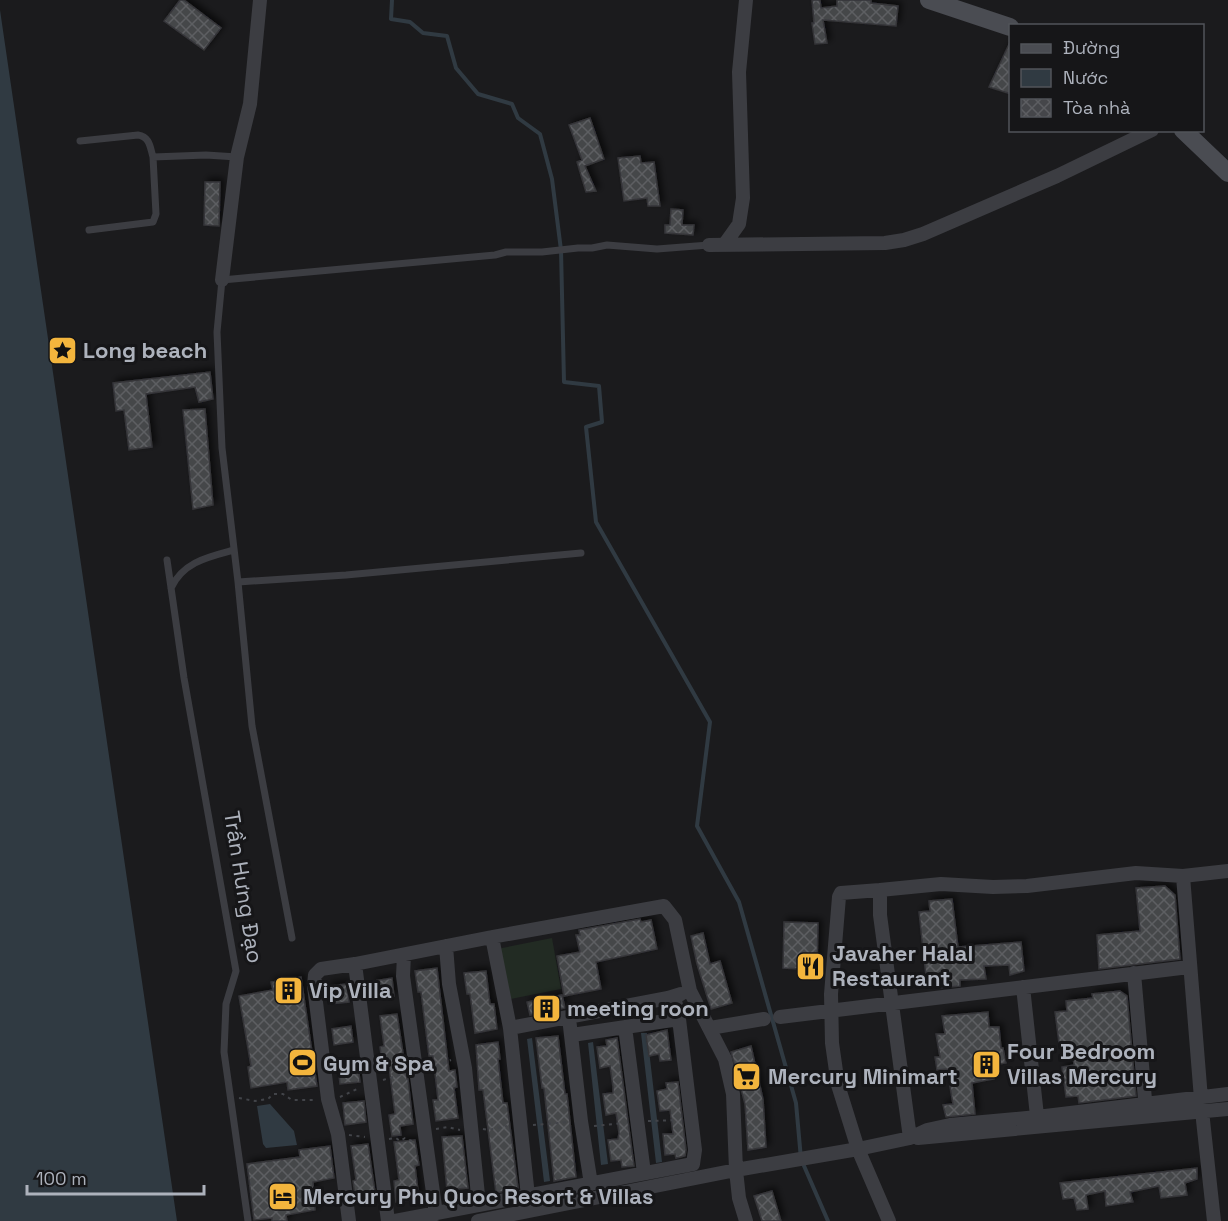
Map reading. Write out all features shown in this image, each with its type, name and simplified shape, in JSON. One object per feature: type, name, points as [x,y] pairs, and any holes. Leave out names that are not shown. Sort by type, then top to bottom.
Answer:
[{"type":"main road","points":[[929,0],[1009,26]]},
{"type":"main road","points":[[1185,132],[1228,173]]},
{"type":"street","points":[[222,280],[237,157],[250,104],[260,0]]},
{"type":"street","points":[[724,245],[739,224],[743,198],[739,78],[746,0]]},
{"type":"street","points":[[709,245],[885,243],[913,238],[1057,176],[1148,132]]},
{"type":"street","points":[[889,1221],[858,1149],[838,1085],[832,1043],[831,1010],[839,897],[842,893],[941,884],[970,887],[1027,886],[1136,873],[1183,876],[1228,871]]},
{"type":"street","points":[[1183,876],[1200,1096],[1214,1221]]},
{"type":"street","points":[[880,890],[880,915],[910,1138]]},
{"type":"street","points":[[349,1221],[338,1134],[328,1099],[314,986],[315,975],[321,969],[664,906],[675,920],[690,991],[725,1059],[733,1094],[739,1198],[746,1221]]},
{"type":"street","points":[[492,937],[510,1028],[528,1196]]},
{"type":"street","points":[[446,946],[449,984],[464,1062],[479,1205]]},
{"type":"street","points":[[404,955],[403,976],[436,1214]]},
{"type":"street","points":[[355,964],[388,1221]]},
{"type":"street","points":[[780,1017],[1189,967]]},
{"type":"street","points":[[1134,973],[1146,1110]]},
{"type":"street","points":[[1023,987],[1038,1122]]},
{"type":"street","points":[[510,1028],[569,1018],[690,991]]},
{"type":"street","points":[[395,1221],[693,1164],[695,1150],[679,1019],[674,996]]},
{"type":"street","points":[[569,1018],[591,1184]]},
{"type":"street","points":[[572,1035],[679,1019]]},
{"type":"street","points":[[710,1028],[764,1019]]},
{"type":"street","points":[[625,1027],[644,1173]]},
{"type":"street","points":[[1146,1110],[1200,1096],[1228,1094]]},
{"type":"street","points":[[478,1221],[910,1138],[930,1138],[1038,1122],[1146,1110],[1228,1109]]},
{"type":"lane","points":[[80,141],[144,136],[148,140],[153,158],[156,214],[153,222],[89,231]]},
{"type":"lane","points":[[153,158],[206,155],[237,157]]},
{"type":"lane","points":[[292,938],[252,726],[222,448],[217,375],[217,332],[222,280],[495,255],[506,252],[542,252],[607,245],[657,249],[709,245]]},
{"type":"lane","points":[[171,588],[184,570],[200,560],[234,550]]},
{"type":"lane","points":[[238,582],[346,576],[581,553]]},
{"type":"lane","name":"Trần Hưng Đạo","points":[[167,560],[184,678],[236,971],[226,1004],[224,1052],[248,1221]]},
{"type":"path","points":[[417,1072],[435,1068],[450,1060],[464,1062]]},
{"type":"path","points":[[231,1098],[255,1101],[268,1099],[273,1094],[283,1094],[300,1102],[328,1099]]},
{"type":"path","points":[[338,1134],[365,1137],[378,1135]]},
{"type":"shaded area","points":[[552,938],[561,989],[506,1000],[497,949]]},
{"type":"water","points":[[0,10],[177,1221],[0,1221]]},
{"type":"water","points":[[641,1033],[647,1033],[662,1162],[656,1163]]},
{"type":"water","points":[[532,1038],[550,1181],[544,1182],[527,1039]]},
{"type":"water","points":[[593,1042],[608,1164],[601,1165],[588,1043]]},
{"type":"water","points":[[270,1104],[294,1131],[297,1145],[266,1148],[263,1144],[257,1106]]},
{"type":"building","points":[[180,0],[184,0],[221,28],[204,50],[164,21]]},
{"type":"building","points":[[812,0],[820,0],[821,8],[837,6],[837,0],[871,0],[871,3],[898,6],[896,26],[823,20],[827,43],[815,44]]},
{"type":"building","points":[[1009,44],[1009,93],[989,87]]},
{"type":"building","points":[[590,118],[604,159],[585,166],[596,191],[586,192],[577,162],[582,160],[569,125]]},
{"type":"building","points":[[640,156],[641,163],[654,162],[660,206],[648,206],[647,198],[624,201],[618,158]]},
{"type":"building","points":[[205,182],[220,182],[219,226],[204,225]]},
{"type":"building","points":[[671,209],[683,210],[682,225],[694,225],[693,235],[665,233],[665,225],[670,225]]},
{"type":"building","points":[[210,372],[213,399],[199,402],[195,387],[146,394],[152,447],[129,450],[124,410],[116,411],[113,383]]},
{"type":"building","points":[[205,409],[213,505],[193,509],[183,410]]},
{"type":"building","points":[[1165,886],[1175,895],[1180,959],[1099,969],[1097,935],[1140,931],[1136,888]]},
{"type":"building","points":[[952,899],[958,947],[1021,942],[1024,971],[1010,975],[1009,965],[984,966],[986,979],[960,980],[960,986],[939,988],[937,975],[926,976],[919,912],[930,911],[929,901]]},
{"type":"building","points":[[640,919],[641,922],[651,920],[657,949],[596,962],[601,989],[564,996],[557,956],[580,952],[576,935],[580,935],[579,930]]},
{"type":"building","points":[[784,922],[818,923],[817,970],[783,968]]},
{"type":"building","points":[[703,933],[710,964],[720,961],[732,1003],[711,1009],[691,936]]},
{"type":"building","points":[[437,968],[449,1071],[455,1070],[457,1087],[454,1088],[458,1118],[436,1121],[433,1100],[438,1100],[433,1056],[429,1056],[421,992],[418,992],[415,971]]},
{"type":"building","points":[[486,971],[490,1004],[494,1004],[497,1029],[475,1033],[470,994],[467,994],[464,973]]},
{"type":"building","points":[[301,977],[317,1086],[288,1090],[287,1082],[251,1088],[248,1067],[251,1066],[239,996],[273,990],[271,982]]},
{"type":"building","points":[[392,978],[394,996],[376,998],[373,981]]},
{"type":"building","points":[[347,984],[349,1002],[330,1004],[328,986]]},
{"type":"building","points":[[1120,991],[1127,996],[1136,1096],[1079,1103],[1078,1096],[1066,1097],[1062,1067],[1074,1065],[1071,1042],[1059,1043],[1055,1012],[1067,1011],[1066,1001],[1093,998],[1092,994]]},
{"type":"building","name":"meeting roon","points":[[562,995],[565,1008],[530,1015],[527,1002]]},
{"type":"building","points":[[988,1012],[989,1027],[999,1027],[1001,1048],[1003,1048],[1006,1063],[993,1065],[994,1079],[972,1083],[975,1114],[946,1117],[943,1105],[953,1104],[947,1069],[937,1070],[935,1057],[940,1057],[936,1034],[945,1034],[942,1016]]},
{"type":"building","points":[[397,1014],[413,1124],[400,1126],[401,1135],[392,1136],[389,1115],[395,1114],[389,1067],[383,1068],[380,1047],[384,1046],[380,1016]]},
{"type":"building","points":[[351,1026],[353,1042],[334,1045],[332,1029]]},
{"type":"building","points":[[667,1030],[671,1060],[660,1061],[659,1054],[649,1056],[646,1035]]},
{"type":"building","points":[[558,1036],[576,1177],[554,1181],[536,1038]]},
{"type":"building","points":[[617,1038],[634,1166],[622,1167],[621,1160],[611,1161],[608,1140],[618,1139],[619,1133],[616,1113],[606,1115],[603,1094],[613,1093],[613,1087],[610,1066],[600,1068],[597,1047],[607,1046],[606,1040]]},
{"type":"building","points":[[498,1042],[503,1103],[507,1103],[518,1188],[496,1193],[483,1090],[479,1090],[476,1045]]},
{"type":"building","name":"Mercury Minimart","points":[[751,1046],[763,1099],[766,1147],[748,1150],[745,1104],[731,1052]]},
{"type":"building","points":[[358,1064],[360,1082],[340,1084],[338,1066]]},
{"type":"building","points":[[678,1082],[686,1150],[685,1156],[676,1158],[675,1154],[665,1155],[663,1134],[673,1134],[670,1110],[660,1111],[657,1091],[667,1089],[666,1083]]},
{"type":"building","points":[[364,1101],[366,1122],[345,1125],[343,1103]]},
{"type":"building","points":[[462,1136],[468,1188],[447,1190],[442,1137]]},
{"type":"building","points":[[415,1140],[419,1165],[415,1166],[419,1199],[396,1202],[394,1181],[399,1180],[394,1142]]},
{"type":"building","points":[[368,1144],[376,1199],[356,1202],[353,1181],[356,1180],[351,1146]]},
{"type":"building","name":"Mercury Phu Quoc Resort & Villas","points":[[330,1146],[334,1178],[313,1182],[315,1210],[286,1215],[287,1221],[272,1221],[272,1218],[254,1220],[247,1164],[300,1157],[299,1150]]},
{"type":"building","points":[[1197,1168],[1197,1179],[1185,1183],[1187,1195],[1161,1198],[1159,1186],[1130,1192],[1133,1202],[1106,1206],[1105,1191],[1086,1195],[1088,1209],[1077,1210],[1074,1198],[1063,1199],[1060,1183]]},
{"type":"building","points":[[772,1191],[781,1221],[762,1221],[754,1196]]},
{"type":"waterway","points":[[392,0],[391,19],[410,22],[423,33],[447,36],[456,68],[478,94],[512,104],[518,118],[540,134],[552,179],[561,250],[564,382],[599,386],[602,422],[586,427],[596,522],[710,722],[697,826],[739,902],[796,1103],[801,1159],[828,1221]]},
{"type":"place","name":"Long beach","points":[[62,350]]},
{"type":"place","name":"Javaher Halal Restaurant","points":[[811,966]]},
{"type":"place","name":"Vip Villa","points":[[288,990]]},
{"type":"place","name":"meeting roon","points":[[546,1008]]},
{"type":"place","name":"Gym & Spa","points":[[302,1063]]},
{"type":"place","name":"Four Bedroom Villas Mercury","points":[[986,1064]]},
{"type":"place","name":"Mercury Minimart","points":[[747,1076]]},
{"type":"place","name":"Mercury Phu Quoc Resort & Villas","points":[[282,1196]]}]
